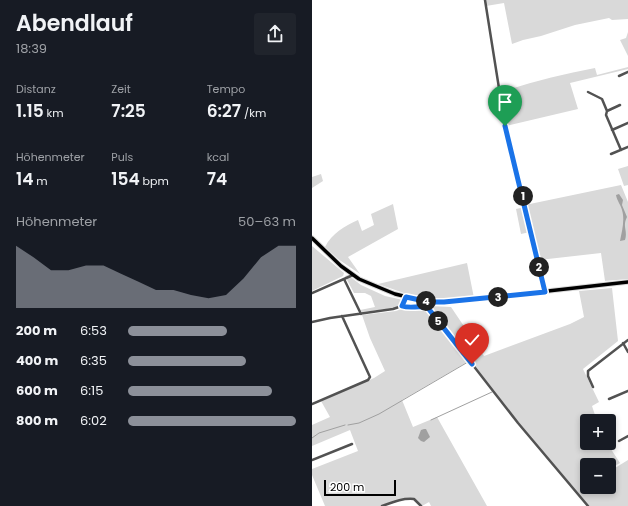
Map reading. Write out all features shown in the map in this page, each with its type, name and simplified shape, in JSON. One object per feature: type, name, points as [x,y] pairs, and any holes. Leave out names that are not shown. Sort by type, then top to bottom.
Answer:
[{"type":"main road","points":[[312,238],[352,275],[372,285],[406,297],[429,302],[444,302],[545,292],[628,282]]},
{"type":"street","points":[[485,0],[505,126],[545,292]]},
{"type":"street","points":[[619,76],[628,72]]},
{"type":"street","points":[[588,92],[602,100],[607,111],[606,115],[621,150]]},
{"type":"street","points":[[607,111],[620,105]]},
{"type":"street","points":[[612,130],[628,123]]},
{"type":"street","points":[[611,154],[628,147]]},
{"type":"street","points":[[312,293],[352,275]]},
{"type":"street","points":[[344,278],[361,314]]},
{"type":"street","points":[[402,306],[406,297]]},
{"type":"street","points":[[312,322],[393,309],[402,306],[408,308],[424,307],[430,310],[518,423],[588,506]]},
{"type":"street","points":[[312,404],[370,378],[342,316]]},
{"type":"street","points":[[593,387],[588,376],[588,371],[628,340]]},
{"type":"street","points":[[623,343],[628,352]]},
{"type":"street","points":[[609,399],[628,391]]},
{"type":"street","points":[[619,441],[628,436]]},
{"type":"street","points":[[312,460],[352,444]]},
{"type":"street","points":[[382,506],[408,498],[414,499],[421,506]]},
{"type":"shaded area","points":[[485,0],[628,0],[628,19],[612,20],[609,18],[575,25],[512,44],[504,3],[486,6]]},
{"type":"shaded area","points":[[628,32],[628,56],[620,40],[626,38]]},
{"type":"shaded area","points":[[628,67],[628,69],[570,83],[578,109],[506,126],[501,92],[548,78],[583,70],[595,68],[597,75]]},
{"type":"shaded area","points":[[628,166],[628,185],[624,186],[618,169]]},
{"type":"shaded area","points":[[321,174],[323,181],[312,188],[312,177]]},
{"type":"shaded area","points":[[621,185],[628,202],[628,279],[605,281],[601,253],[539,260],[525,205]]},
{"type":"shaded area","points":[[619,194],[623,200],[622,205],[627,217],[625,223],[625,240],[620,241],[623,226],[623,214],[616,195]]},
{"type":"shaded area","points":[[393,204],[398,229],[348,257],[360,274],[338,259],[325,247],[335,234],[344,227],[358,220],[362,231],[374,225],[371,214]]},
{"type":"shaded area","points":[[525,207],[530,232],[521,234],[516,209]]},
{"type":"shaded area","points":[[312,246],[344,273],[343,276],[312,291]]},
{"type":"shaded area","points":[[467,263],[474,298],[445,300],[421,299],[378,284]]},
{"type":"shaded area","points":[[348,275],[361,285],[385,296],[403,300],[401,305],[394,308],[362,312],[360,310],[375,307],[371,296],[365,293],[354,293],[345,276]]},
{"type":"shaded area","points":[[612,288],[618,341],[583,369],[599,402],[592,406],[595,414],[580,414],[580,450],[612,450],[620,463],[616,465],[616,458],[580,458],[580,494],[616,494],[616,467],[628,460],[628,506],[589,506],[469,361],[402,400],[413,427],[437,417],[487,506],[431,506],[429,502],[422,506],[415,499],[408,498],[397,500],[381,506],[325,506],[312,475],[312,469],[358,451],[350,430],[312,446],[312,425],[330,417],[321,401],[374,378],[385,371],[370,338],[362,315],[396,311],[404,308],[420,308],[431,313],[430,306],[451,307],[484,356],[570,324],[584,317],[579,291]]},
{"type":"shaded area","points":[[426,429],[430,437],[424,442],[418,438],[421,430]]},
{"type":"waterway","points":[[348,425],[359,423],[379,414],[468,362]]},
{"type":"waterway","points":[[431,420],[492,392]]},
{"type":"waterway","points":[[312,438],[319,433],[345,425]]},
{"type":"route","points":[[472,364],[428,308],[420,306],[408,308],[402,306],[406,297],[429,302],[460,302],[545,292],[505,126]]}]
